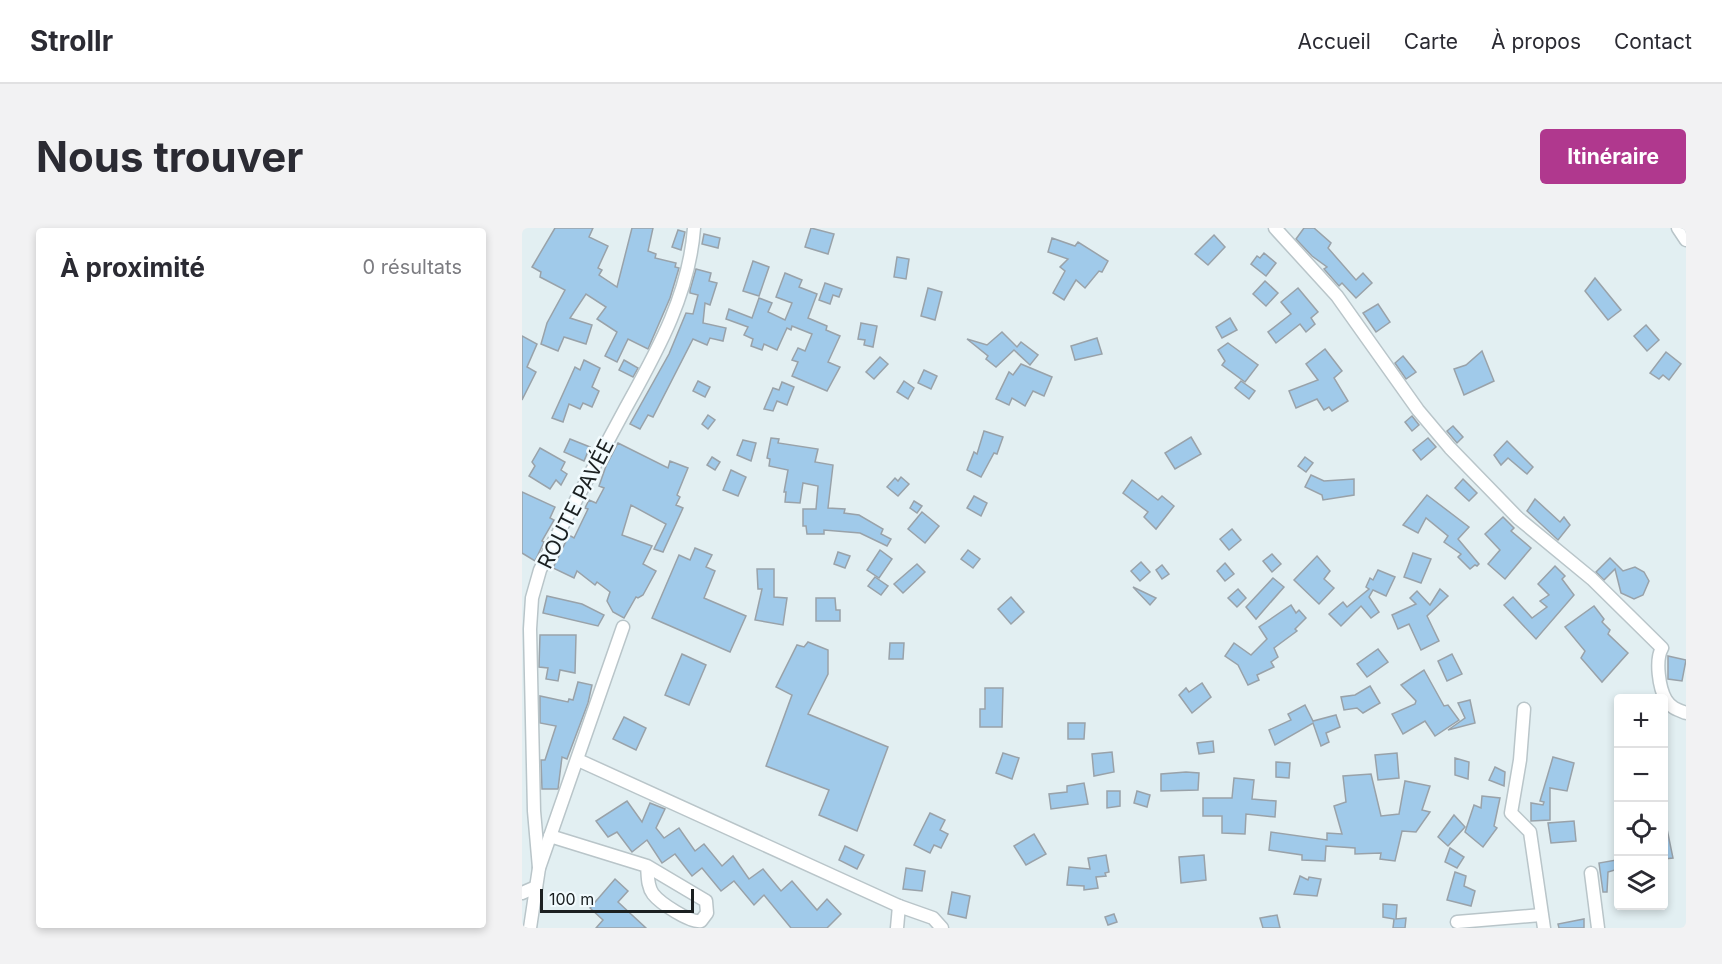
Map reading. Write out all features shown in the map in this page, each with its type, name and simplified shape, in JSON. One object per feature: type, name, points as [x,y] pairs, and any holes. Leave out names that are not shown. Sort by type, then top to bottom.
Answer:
[{"type":"street","name":"ROUTE PAVÉE","points":[[539,868],[526,710],[532,598],[540,570],[663,339],[686,279],[692,255],[694,228]]},
{"type":"street","points":[[1275,228],[1337,296],[1418,410],[1450,448],[1518,518],[1592,579],[1662,648],[1658,655],[1659,675],[1666,700],[1675,709],[1686,713]]},
{"type":"street","points":[[1678,228],[1686,240]]},
{"type":"street","points":[[531,928],[539,868],[623,627]]},
{"type":"street","points":[[1524,709],[1520,760],[1511,813],[1530,832],[1540,915],[1544,928]]},
{"type":"street","points":[[578,760],[899,906],[933,918],[942,928]]},
{"type":"street","points":[[550,836],[647,866],[706,901],[707,914],[701,921],[689,920],[654,894],[649,885],[647,866]]},
{"type":"street","points":[[1591,873],[1598,928]]},
{"type":"street","points":[[522,893],[536,886]]},
{"type":"street","points":[[897,928],[899,906]]},
{"type":"street","points":[[1457,922],[1540,915]]},
{"type":"building","points":[[555,228],[593,228],[589,237],[608,246],[598,268],[602,270],[599,275],[617,287],[632,228],[653,228],[648,251],[656,254],[655,258],[676,263],[675,267],[679,268],[670,298],[648,349],[628,339],[617,362],[605,356],[617,332],[597,319],[606,307],[586,294],[570,318],[592,325],[586,344],[564,337],[558,351],[541,344],[547,323],[565,290],[540,277],[541,272],[532,267]]},
{"type":"building","points":[[811,228],[834,234],[828,254],[805,247]]},
{"type":"building","points":[[1304,228],[1314,228],[1331,243],[1328,248],[1356,280],[1363,273],[1372,283],[1356,298],[1342,283],[1339,286],[1324,269],[1327,267],[1312,256],[1296,239]]},
{"type":"building","points":[[678,230],[685,232],[681,250],[672,247]]},
{"type":"building","points":[[704,234],[720,238],[718,248],[702,244]]},
{"type":"building","points":[[1214,235],[1225,247],[1208,265],[1195,254]]},
{"type":"building","points":[[1052,238],[1075,246],[1078,242],[1108,261],[1102,272],[1099,271],[1085,288],[1076,280],[1064,300],[1053,293],[1065,271],[1060,267],[1068,259],[1048,252]]},
{"type":"building","points":[[1264,253],[1276,263],[1266,276],[1251,264],[1257,256],[1260,258]]},
{"type":"building","points":[[897,257],[909,259],[906,279],[894,277]]},
{"type":"building","points":[[753,261],[769,267],[759,296],[743,291]]},
{"type":"building","points":[[696,269],[711,273],[709,281],[717,283],[710,305],[705,303],[703,323],[726,328],[723,341],[710,338],[707,345],[693,339],[653,417],[648,415],[640,429],[630,424],[669,354],[686,313],[693,314],[698,295],[690,293],[690,290]]},
{"type":"building","points":[[785,273],[802,280],[799,287],[817,294],[808,318],[827,326],[826,330],[840,336],[828,362],[840,367],[827,391],[792,376],[798,362],[792,360],[798,348],[805,351],[812,334],[792,326],[791,330],[787,328],[777,350],[764,344],[762,350],[751,346],[753,339],[744,335],[748,327],[726,319],[729,309],[752,318],[759,298],[772,303],[768,312],[785,320],[792,303],[776,297]]},
{"type":"building","points":[[1595,278],[1621,310],[1608,320],[1585,291]]},
{"type":"building","points":[[1265,281],[1278,293],[1266,306],[1253,294]]},
{"type":"building","points":[[825,283],[842,289],[839,297],[833,295],[830,304],[819,300]]},
{"type":"building","points":[[928,288],[942,292],[935,320],[921,316]]},
{"type":"building","points":[[1298,288],[1318,312],[1311,318],[1315,324],[1306,332],[1300,324],[1276,343],[1268,332],[1291,314],[1281,302]]},
{"type":"building","points":[[1378,304],[1390,322],[1376,332],[1363,313]]},
{"type":"building","points":[[1230,318],[1237,330],[1222,338],[1216,327]]},
{"type":"building","points":[[861,323],[877,326],[873,347],[864,345],[865,340],[858,339]]},
{"type":"building","points":[[1646,325],[1659,340],[1647,351],[1634,336]]},
{"type":"building","points":[[1002,332],[1017,347],[1021,342],[1038,355],[1030,365],[1014,350],[996,367],[986,359],[988,356],[967,339],[987,345]]},
{"type":"building","points":[[522,336],[537,344],[527,367],[536,372],[522,400]]},
{"type":"building","points":[[1097,338],[1102,354],[1075,360],[1071,346]]},
{"type":"building","points":[[1228,343],[1258,365],[1245,382],[1222,365],[1225,361],[1218,350]]},
{"type":"building","points":[[1325,349],[1342,371],[1334,378],[1348,401],[1332,411],[1329,407],[1324,410],[1317,399],[1296,408],[1289,391],[1318,380],[1306,364]]},
{"type":"building","points":[[1482,351],[1494,381],[1464,395],[1454,369],[1466,365]]},
{"type":"building","points":[[1666,352],[1681,364],[1669,380],[1663,375],[1659,379],[1650,373]]},
{"type":"building","points":[[1403,356],[1416,372],[1406,379],[1395,363]]},
{"type":"building","points":[[880,357],[888,364],[874,379],[866,372]]},
{"type":"building","points":[[584,360],[600,368],[592,387],[599,391],[592,407],[583,403],[580,409],[569,404],[563,422],[552,418],[575,367],[580,370]]},
{"type":"building","points":[[624,360],[638,368],[633,377],[619,370]]},
{"type":"building","points":[[1021,364],[1052,377],[1044,396],[1033,391],[1025,406],[1012,398],[1009,405],[996,399],[1009,372],[1013,375]]},
{"type":"building","points":[[924,370],[937,376],[931,389],[918,383]]},
{"type":"building","points":[[698,381],[710,387],[705,397],[693,391]]},
{"type":"building","points":[[904,381],[914,388],[908,399],[897,392]]},
{"type":"building","points":[[1241,381],[1255,391],[1249,399],[1235,388]]},
{"type":"building","points":[[782,382],[794,387],[787,405],[777,401],[773,411],[764,409],[773,388],[779,390]]},
{"type":"building","points":[[708,415],[715,420],[708,429],[702,424]]},
{"type":"building","points":[[1412,416],[1419,425],[1412,431],[1405,422]]},
{"type":"building","points":[[1453,426],[1463,437],[1457,443],[1447,431]]},
{"type":"building","points":[[984,431],[1003,437],[997,454],[994,453],[981,477],[967,470],[974,452],[977,454]]},
{"type":"building","points":[[1191,437],[1201,454],[1175,469],[1165,453]]},
{"type":"building","points":[[771,438],[779,439],[778,443],[818,449],[815,462],[833,465],[828,508],[845,509],[844,513],[859,515],[883,529],[881,534],[891,539],[887,546],[860,533],[824,530],[824,534],[807,534],[806,526],[803,526],[803,509],[816,509],[818,486],[803,483],[800,503],[785,502],[786,492],[784,492],[788,470],[769,466],[770,459],[767,458]]},
{"type":"building","points":[[1428,438],[1436,447],[1421,460],[1413,450]]},
{"type":"building","points":[[570,439],[590,447],[584,461],[564,452]]},
{"type":"building","points":[[743,440],[756,443],[751,461],[737,455]]},
{"type":"building","points":[[1507,441],[1533,467],[1527,474],[1508,458],[1501,465],[1494,455]]},
{"type":"building","points":[[618,443],[668,468],[670,461],[688,468],[677,495],[680,497],[676,505],[683,508],[663,552],[654,549],[666,524],[631,505],[622,535],[652,546],[643,564],[656,571],[643,595],[636,597],[624,618],[613,612],[607,601],[610,592],[597,582],[595,585],[577,571],[574,578],[553,568],[569,535],[574,538],[588,509],[585,508],[589,500],[596,503],[604,488],[599,486]]},
{"type":"building","points":[[540,448],[565,462],[561,470],[567,474],[561,485],[556,480],[550,489],[529,476],[535,466],[532,462]]},
{"type":"building","points":[[712,457],[720,462],[715,470],[707,465]]},
{"type":"building","points":[[1305,457],[1313,463],[1306,472],[1298,466]]},
{"type":"building","points":[[731,470],[746,477],[738,496],[723,490]]},
{"type":"building","points":[[1311,475],[1324,481],[1354,479],[1354,495],[1323,500],[1322,495],[1305,487]]},
{"type":"building","points":[[901,477],[909,484],[898,496],[887,487],[895,478],[898,481]]},
{"type":"building","points":[[1463,479],[1477,493],[1469,501],[1455,488]]},
{"type":"building","points":[[1132,480],[1158,500],[1162,496],[1174,506],[1156,529],[1144,517],[1148,512],[1123,493]]},
{"type":"building","points":[[522,492],[555,507],[550,518],[554,520],[542,541],[544,542],[535,561],[522,553]]},
{"type":"building","points":[[1427,495],[1469,527],[1458,539],[1479,564],[1477,566],[1470,569],[1458,557],[1461,554],[1444,542],[1448,536],[1426,518],[1418,533],[1403,525]]},
{"type":"building","points":[[974,496],[987,503],[981,516],[967,508]]},
{"type":"building","points":[[1535,499],[1560,522],[1564,517],[1570,525],[1558,540],[1527,511]]},
{"type":"building","points":[[914,501],[922,506],[917,513],[910,508]]},
{"type":"building","points":[[922,512],[939,526],[925,543],[908,529]]},
{"type":"building","points":[[1503,517],[1514,528],[1511,531],[1531,548],[1505,579],[1488,564],[1500,550],[1485,534]]},
{"type":"building","points":[[1232,529],[1241,540],[1229,550],[1220,539]]},
{"type":"building","points":[[695,548],[712,555],[706,567],[715,571],[704,598],[746,616],[730,652],[652,618],[679,555],[690,560]]},
{"type":"building","points":[[880,550],[892,559],[879,578],[867,570]]},
{"type":"building","points":[[968,550],[980,559],[973,568],[961,559]]},
{"type":"building","points":[[838,552],[850,556],[845,568],[834,564]]},
{"type":"building","points":[[1413,553],[1431,559],[1421,583],[1404,577]]},
{"type":"building","points":[[1272,554],[1281,564],[1272,572],[1263,561]]},
{"type":"building","points":[[1317,556],[1330,571],[1324,579],[1334,588],[1319,604],[1294,580]]},
{"type":"building","points":[[1610,558],[1623,571],[1635,567],[1644,572],[1649,581],[1643,595],[1634,599],[1621,593],[1615,569],[1604,580],[1596,572]]},
{"type":"building","points":[[1141,562],[1150,572],[1140,581],[1131,571]]},
{"type":"building","points":[[1225,563],[1234,574],[1225,581],[1217,571]]},
{"type":"building","points":[[917,564],[925,572],[903,593],[894,584]]},
{"type":"building","points":[[1162,565],[1169,574],[1162,579],[1156,570]]},
{"type":"building","points":[[1555,566],[1565,576],[1562,579],[1574,595],[1536,639],[1504,605],[1513,597],[1532,618],[1547,607],[1540,601],[1549,595],[1538,584]]},
{"type":"building","points":[[757,569],[774,569],[774,597],[787,598],[783,625],[755,620],[762,589],[758,589]]},
{"type":"building","points":[[1378,570],[1395,577],[1386,596],[1373,590],[1369,597],[1379,612],[1371,618],[1361,606],[1341,626],[1329,614],[1343,602],[1347,607],[1369,589],[1366,587],[1370,578],[1373,580]]},
{"type":"building","points":[[875,577],[888,586],[881,595],[868,586]]},
{"type":"building","points":[[1273,578],[1284,587],[1256,619],[1246,607]]},
{"type":"building","points":[[1133,587],[1156,598],[1150,605]]},
{"type":"building","points":[[1238,589],[1246,598],[1237,607],[1228,598]]},
{"type":"building","points":[[1440,589],[1448,596],[1427,616],[1439,641],[1421,650],[1409,624],[1398,629],[1392,615],[1416,604],[1410,598],[1417,591],[1430,605]]},
{"type":"building","points":[[547,596],[582,604],[604,615],[598,626],[543,613]]},
{"type":"building","points":[[1011,597],[1024,612],[1011,624],[998,609]]},
{"type":"building","points":[[816,598],[835,598],[836,610],[840,610],[840,621],[816,621]]},
{"type":"building","points":[[1291,605],[1296,613],[1299,610],[1306,618],[1295,629],[1297,631],[1274,648],[1278,657],[1271,662],[1274,667],[1257,675],[1259,680],[1248,685],[1238,665],[1225,656],[1234,643],[1251,655],[1267,639],[1259,627]]},
{"type":"building","points":[[1594,606],[1604,619],[1602,622],[1610,630],[1608,634],[1628,653],[1602,682],[1581,658],[1585,651],[1565,627]]},
{"type":"building","points":[[540,635],[576,635],[575,673],[560,670],[558,681],[546,679],[548,668],[539,667]]},
{"type":"building","points":[[808,642],[828,650],[828,674],[808,714],[888,747],[857,831],[819,815],[829,790],[766,766],[792,695],[776,687],[797,645],[804,647]]},
{"type":"building","points":[[890,643],[904,643],[903,659],[889,659]]},
{"type":"building","points":[[1378,649],[1388,662],[1367,677],[1357,664]]},
{"type":"building","points":[[682,654],[706,665],[689,705],[665,695]]},
{"type":"building","points":[[1452,654],[1462,674],[1447,681],[1438,661]]},
{"type":"building","points":[[1668,656],[1686,660],[1682,681],[1668,679]]},
{"type":"building","points":[[1424,670],[1444,706],[1448,705],[1459,720],[1435,736],[1425,721],[1403,734],[1392,714],[1415,704],[1416,701],[1401,685]]},
{"type":"building","points":[[578,682],[592,685],[588,703],[567,759],[562,757],[558,789],[542,789],[541,760],[545,760],[556,726],[540,723],[540,696],[568,702],[569,699],[573,700]]},
{"type":"building","points":[[1202,683],[1211,697],[1192,713],[1179,695],[1186,688],[1189,692]]},
{"type":"building","points":[[1370,686],[1380,703],[1363,713],[1357,708],[1344,710],[1341,697],[1355,695]]},
{"type":"building","points":[[985,688],[1003,688],[1002,727],[980,727],[980,709],[985,709]]},
{"type":"building","points":[[1470,700],[1475,723],[1448,730],[1465,718],[1458,703]]},
{"type":"building","points":[[1305,705],[1313,721],[1336,715],[1340,727],[1326,733],[1329,742],[1321,746],[1313,723],[1275,745],[1269,730],[1291,720],[1288,714]]},
{"type":"building","points":[[624,717],[646,728],[636,750],[613,739]]},
{"type":"building","points":[[1068,723],[1085,723],[1084,739],[1068,739]]},
{"type":"building","points":[[1213,741],[1214,752],[1199,754],[1197,743]]},
{"type":"building","points":[[1112,752],[1114,772],[1094,776],[1092,754]]},
{"type":"building","points":[[1003,753],[1019,758],[1012,779],[996,773]]},
{"type":"building","points":[[1397,753],[1399,778],[1378,780],[1375,755]]},
{"type":"building","points":[[1553,757],[1574,763],[1567,791],[1550,788],[1550,820],[1531,821],[1531,803],[1543,805],[1544,802],[1540,801]]},
{"type":"building","points":[[1455,758],[1469,762],[1468,779],[1455,775]]},
{"type":"building","points":[[1276,762],[1290,763],[1289,778],[1276,777]]},
{"type":"building","points":[[1495,767],[1505,772],[1504,786],[1489,780]]},
{"type":"building","points":[[1199,773],[1198,790],[1161,791],[1161,774]]},
{"type":"building","points":[[1371,774],[1381,816],[1399,814],[1405,781],[1430,786],[1422,810],[1430,812],[1416,832],[1402,831],[1395,861],[1380,859],[1381,853],[1355,854],[1355,848],[1326,846],[1325,861],[1302,860],[1302,855],[1269,850],[1271,832],[1327,840],[1327,833],[1342,834],[1334,806],[1346,802],[1343,776]]},
{"type":"building","points":[[1234,778],[1254,780],[1252,799],[1276,801],[1275,817],[1246,814],[1245,834],[1222,833],[1222,816],[1203,816],[1203,798],[1232,798]]},
{"type":"building","points":[[1084,783],[1088,804],[1051,809],[1049,794],[1067,792],[1067,786]]},
{"type":"building","points":[[1107,791],[1120,791],[1120,806],[1107,808]]},
{"type":"building","points":[[1137,791],[1150,795],[1147,807],[1134,803]]},
{"type":"building","points":[[1482,796],[1500,798],[1494,826],[1497,828],[1483,847],[1465,832],[1474,805],[1481,808]]},
{"type":"building","points":[[627,801],[642,822],[650,803],[665,809],[656,828],[664,838],[679,828],[695,851],[704,844],[722,866],[733,856],[749,879],[763,869],[781,891],[792,881],[817,910],[827,899],[841,914],[827,928],[791,928],[764,895],[754,905],[734,881],[721,891],[702,868],[692,876],[675,854],[662,863],[647,840],[632,852],[617,832],[608,837],[596,821]]},
{"type":"building","points":[[930,813],[945,820],[940,830],[948,834],[941,848],[934,845],[930,853],[914,845]]},
{"type":"building","points":[[1454,815],[1465,827],[1448,846],[1438,837]]},
{"type":"building","points":[[1574,821],[1576,841],[1551,843],[1548,823]]},
{"type":"building","points":[[1034,834],[1046,854],[1026,865],[1014,846]]},
{"type":"building","points":[[1668,834],[1673,858],[1668,859]]},
{"type":"building","points":[[845,846],[864,855],[857,869],[839,860]]},
{"type":"building","points":[[1450,848],[1464,857],[1457,868],[1445,862]]},
{"type":"building","points":[[1106,855],[1109,872],[1105,873],[1106,876],[1096,877],[1098,888],[1084,890],[1084,886],[1067,885],[1069,867],[1090,869],[1088,858]]},
{"type":"building","points":[[1204,855],[1206,880],[1181,883],[1179,857]]},
{"type":"building","points":[[1614,860],[1614,870],[1608,872],[1607,892],[1603,892],[1599,863]]},
{"type":"building","points":[[906,868],[925,871],[922,891],[903,889]]},
{"type":"building","points":[[1455,872],[1466,876],[1464,886],[1475,891],[1471,906],[1447,900]]},
{"type":"building","points":[[1300,876],[1308,880],[1309,877],[1321,879],[1317,896],[1294,894]]},
{"type":"building","points":[[615,879],[628,891],[618,902],[646,928],[596,928],[603,920],[590,908]]},
{"type":"building","points":[[952,892],[970,896],[966,918],[948,914]]},
{"type":"building","points":[[1383,904],[1397,905],[1396,919],[1406,918],[1405,928],[1393,928],[1394,919],[1383,917]]},
{"type":"building","points":[[1114,914],[1117,922],[1108,925],[1105,917]]},
{"type":"building","points":[[1277,915],[1280,928],[1263,928],[1260,918]]},
{"type":"building","points":[[1584,919],[1584,928],[1559,928],[1558,924]]}]
